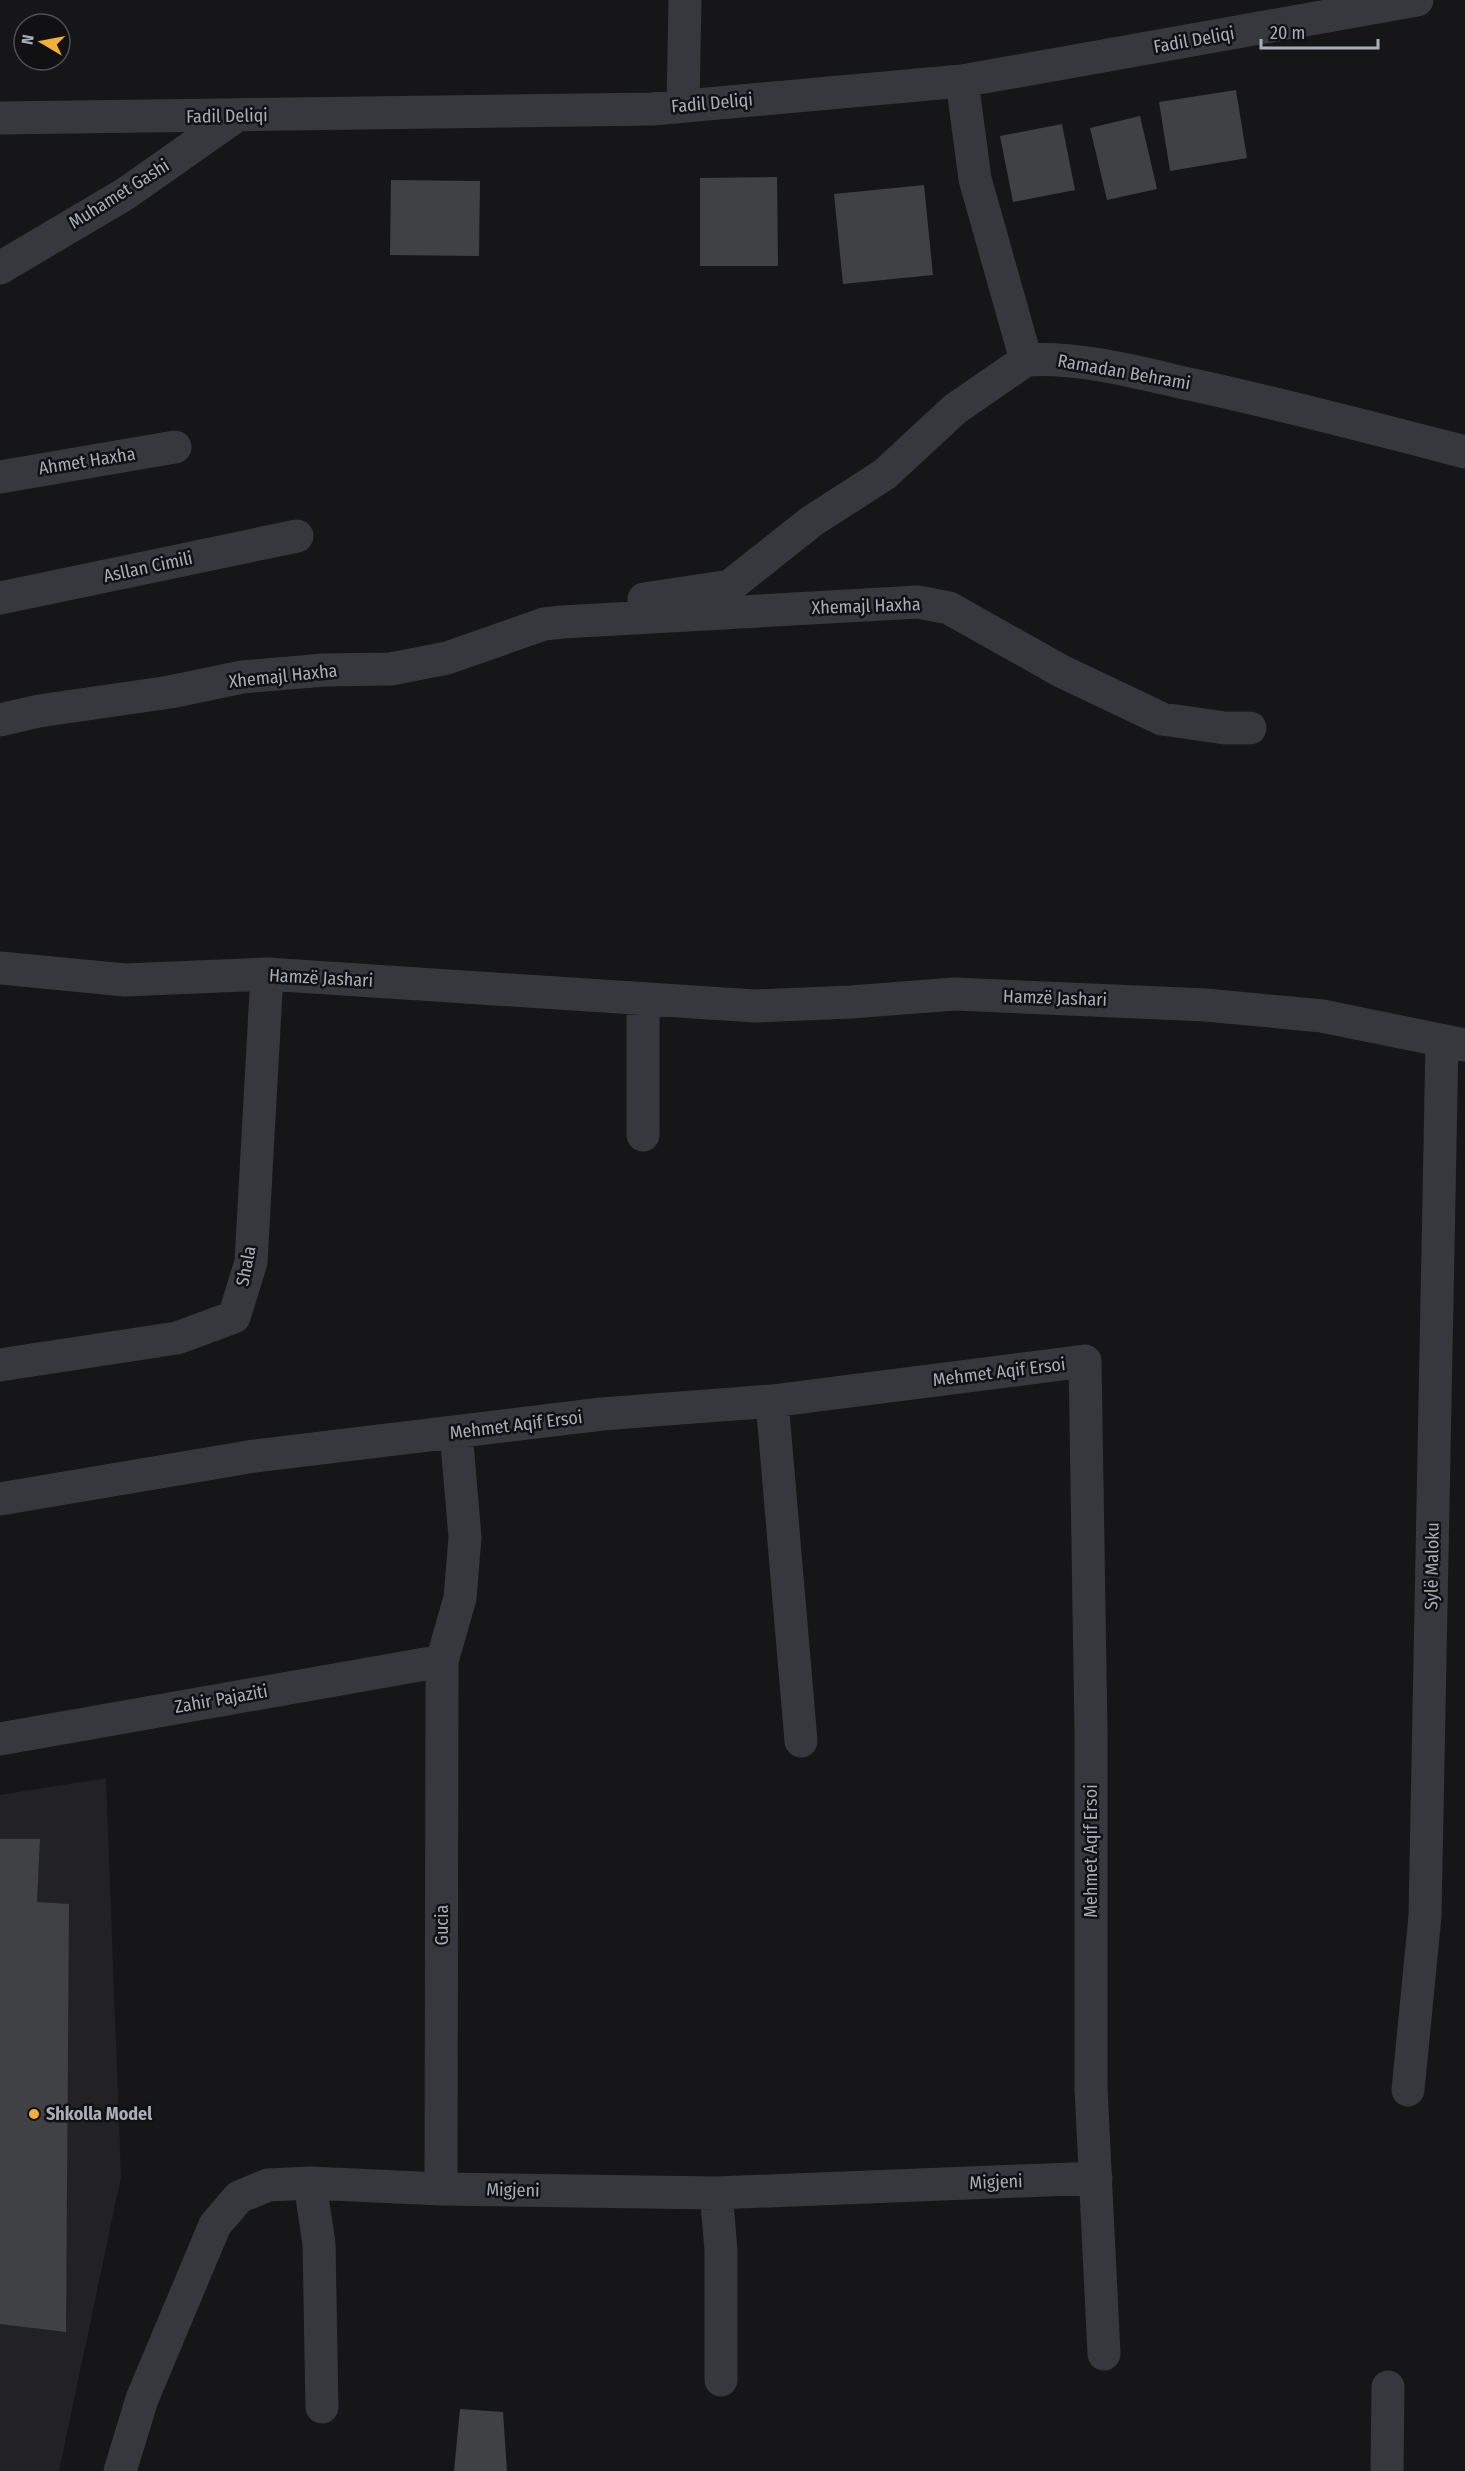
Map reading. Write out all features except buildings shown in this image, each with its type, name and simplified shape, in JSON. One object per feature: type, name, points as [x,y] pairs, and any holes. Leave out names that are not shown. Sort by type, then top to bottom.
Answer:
[{"type":"street","points":[[683,106],[684,0]]},
{"type":"street","name":"Fadil Deliqi","points":[[0,118],[640,109],[683,106],[962,81],[1401,2]]},
{"type":"street","points":[[962,81],[975,179],[1026,360]]},
{"type":"street","name":"Muhamet Gashi","points":[[0,268],[125,194],[236,116]]},
{"type":"street","name":"Ramadan Behrami","points":[[1026,360],[1055,358],[1130,371],[1300,408],[1465,452]]},
{"type":"street","name":"Xhemajl Haxha","points":[[562,622],[634,600],[730,586],[812,521],[885,474],[955,409],[1026,360]]},
{"type":"street","name":"Ahmet Haxha","points":[[0,477],[175,447]]},
{"type":"street","name":"Asllan Cimili","points":[[0,598],[297,536]]},
{"type":"street","name":"Xhemajl Haxha","points":[[0,720],[39,711],[170,692],[243,677],[324,670],[391,669],[447,658],[544,624],[888,602],[935,604],[949,608],[1061,671],[1162,719],[1225,728],[1250,728]]},
{"type":"street","name":"Hamzë Jashari","points":[[0,968],[125,980],[267,974],[754,1006],[955,994],[1183,1004],[1322,1016],[1454,1044]]},
{"type":"street","name":"Shala","points":[[0,1365],[177,1338],[234,1317],[250,1262],[267,974]]},
{"type":"street","points":[[643,999],[643,1136]]},
{"type":"street","name":"Sylë Maloku","points":[[1408,2090],[1425,1916],[1454,1044]]},
{"type":"street","name":"Mehmet Aqif Ersoi","points":[[0,1498],[254,1456],[602,1414],[772,1401],[1085,1361],[1091,1732],[1091,2088],[1104,2354]]},
{"type":"street","points":[[772,1401],[801,1741]]},
{"type":"street","name":"Gucia","points":[[441,2189],[442,1661],[460,1598],[465,1537],[456,1432]]},
{"type":"street","name":"Zahir Pajaziti","points":[[0,1739],[442,1661]]},
{"type":"street","name":"Migjeni","points":[[120,2471],[142,2399],[215,2225],[239,2197],[268,2185],[310,2183],[441,2189],[716,2193],[1095,2178]]},
{"type":"street","points":[[310,2183],[319,2244],[322,2407]]},
{"type":"street","points":[[716,2193],[721,2250],[721,2380]]},
{"type":"street","points":[[1387,2471],[1388,2387]]},
{"type":"shaded area","points":[[106,1778],[121,2177],[59,2471],[0,2471],[0,1795]]},
{"type":"place","name":"Shkolla Model","points":[[34,2114]]}]
